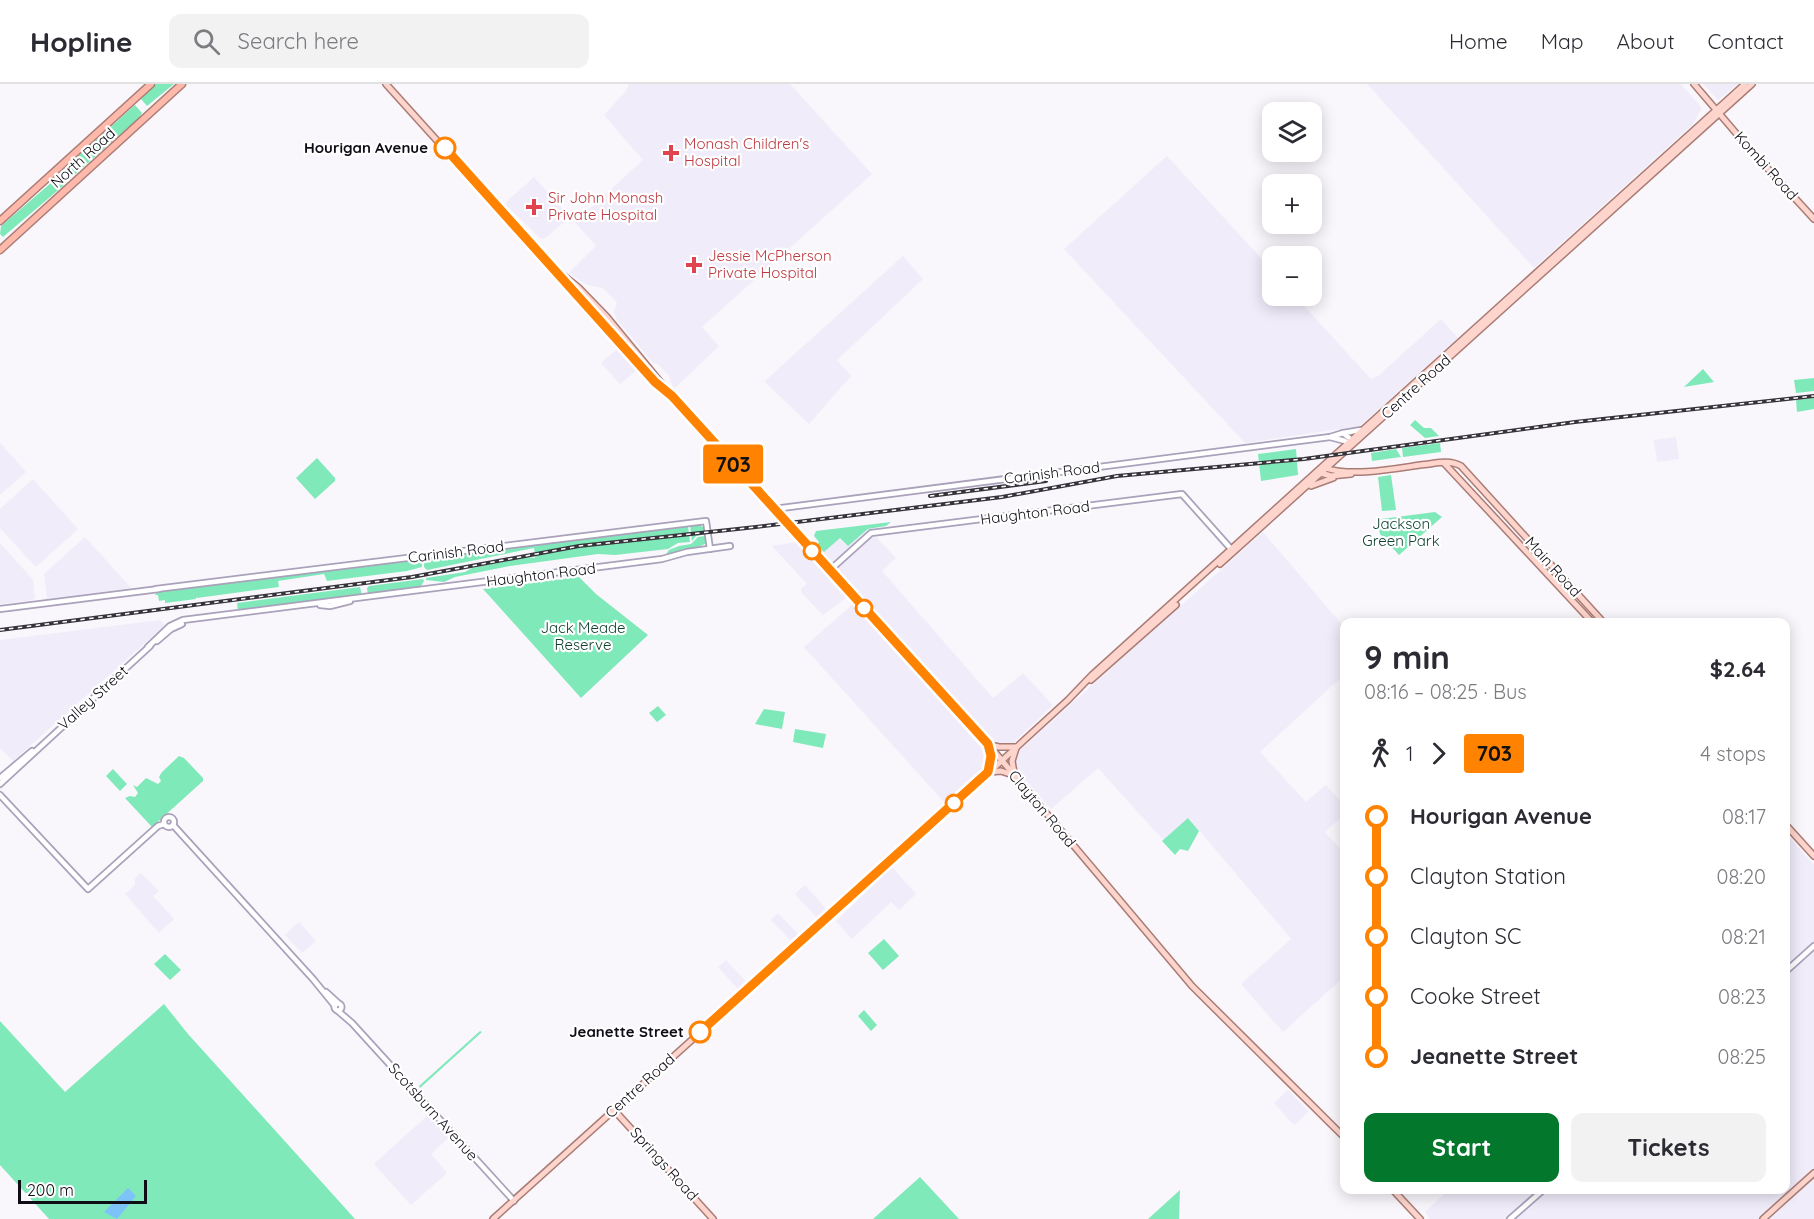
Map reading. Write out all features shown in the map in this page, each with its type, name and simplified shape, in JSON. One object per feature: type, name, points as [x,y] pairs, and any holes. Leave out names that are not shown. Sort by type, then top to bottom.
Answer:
[{"type":"highway","name":"North Road","points":[[0,221],[151,84]]},
{"type":"highway","name":"North Road","points":[[0,250],[182,84]]},
{"type":"main road","name":"Clayton Road","points":[[386,84],[655,382],[672,396],[988,744],[1198,992],[1340,1133]]},
{"type":"main road","name":"Kombi Road","points":[[1694,84],[1814,219]]},
{"type":"main road","name":"Centre Road","points":[[1232,551],[1305,489],[1341,448],[1351,443],[1718,111],[1744,84]]},
{"type":"main road","name":"Centre Road","points":[[493,1219],[1322,470],[1336,461],[1361,430],[1661,161],[1752,84]]},
{"type":"main road","points":[[1336,461],[1342,473]]},
{"type":"main road","points":[[1322,470],[1342,473],[1442,462]]},
{"type":"main road","name":"Main Road","points":[[1442,462],[1453,462],[1461,466],[1599,618]]},
{"type":"main road","name":"Main Road","points":[[1442,462],[1455,473],[1586,616],[1592,610]]},
{"type":"main road","points":[[1305,489],[1342,473]]},
{"type":"main road","name":"Main Road","points":[[1507,530],[1513,524]]},
{"type":"main road","points":[[988,744],[999,747],[1016,747],[1012,760],[1014,775],[1001,771],[988,772],[991,756],[988,744]]},
{"type":"main road","points":[[1790,830],[1814,856]]},
{"type":"main road","name":"Springs Road","points":[[614,1110],[713,1219]]},
{"type":"main road","points":[[1763,1219],[1814,1173]]},
{"type":"main road","points":[[1397,1194],[1420,1219]]},
{"type":"street","name":"Carinish Road","points":[[774,509],[1332,438],[1343,433],[1361,430]]},
{"type":"street","points":[[1343,433],[1351,443]]},
{"type":"street","name":"Carinish Road","points":[[1332,438],[1351,443]]},
{"type":"street","points":[[1332,438],[1341,448]]},
{"type":"street","name":"Haughton Road","points":[[830,570],[871,533],[1182,494],[1232,551]]},
{"type":"street","name":"Carinish Road","points":[[0,609],[706,521],[710,549]]},
{"type":"street","name":"Haughton Road","points":[[173,625],[314,605],[331,606],[352,600],[660,560],[683,553],[730,546]]},
{"type":"street","name":"Valley Street","points":[[0,784],[173,625]]},
{"type":"street","name":"Valley Street","points":[[0,778],[37,748]]},
{"type":"street","name":"Scotsburn Avenue","points":[[0,795],[88,889],[158,826],[164,824],[166,818],[170,817],[174,820],[173,825],[514,1201]]},
{"type":"street","points":[[1790,968],[1814,946]]},
{"type":"street","points":[[1510,1219],[1538,1194]]},
{"type":"shaded area","points":[[629,84],[790,84],[872,174],[702,327],[719,346],[674,389],[669,376],[658,364],[653,363],[617,320],[614,312],[617,303],[603,288],[587,285],[569,273],[596,246],[575,222],[643,160],[604,115],[626,91]]},
{"type":"shaded area","points":[[1367,84],[1681,84],[1702,108],[1692,125],[1534,268]]},
{"type":"shaded area","points":[[1703,84],[1738,84],[1718,100]]},
{"type":"shaded area","points":[[1167,156],[1262,259],[1262,306],[1304,306],[1371,379],[1378,376],[1441,319],[1458,338],[1360,426],[1245,443],[1064,249]]},
{"type":"shaded area","name":"Sir John Monash Private Hospital","points":[[534,177],[570,217],[544,239],[540,238],[506,205],[506,202]]},
{"type":"shaded area","points":[[903,256],[923,279],[837,360],[851,376],[809,424],[765,382],[766,380]]},
{"type":"shaded area","points":[[618,348],[637,370],[620,384],[601,363]]},
{"type":"shaded area","points":[[1676,437],[1679,459],[1657,462],[1654,440]]},
{"type":"shaded area","points":[[0,443],[26,472],[0,495]]},
{"type":"shaded area","points":[[33,479],[78,529],[37,566],[0,528],[0,509]]},
{"type":"shaded area","points":[[1263,532],[1340,622],[1340,679],[1260,752],[1306,802],[1326,785],[1340,801],[1340,819],[1325,832],[1340,849],[1340,981],[1283,1032],[1241,984],[1291,939],[1189,818],[1163,840],[1098,768],[1051,809],[1017,770],[1015,761],[1019,751]]},
{"type":"shaded area","points":[[85,537],[131,588],[47,599],[44,574]]},
{"type":"shaded area","points":[[858,537],[860,539],[831,564],[822,553],[840,538],[848,546]]},
{"type":"shaded area","points":[[872,537],[876,537],[896,558],[882,571],[993,698],[1023,673],[1053,705],[1013,743],[1009,745],[994,742],[836,571],[837,567]]},
{"type":"shaded area","points":[[796,542],[847,597],[823,615],[801,592],[807,584],[772,546]]},
{"type":"shaded area","points":[[0,543],[33,580],[35,598],[33,600],[0,604]]},
{"type":"shaded area","points":[[853,604],[985,752],[986,761],[983,767],[944,802],[804,647]]},
{"type":"shaded area","points":[[160,620],[165,625],[13,761],[0,748],[0,640]]},
{"type":"shaded area","points":[[1790,839],[1814,865],[1814,1219],[1430,1219],[1425,1212],[1444,1194],[1790,1194]]},
{"type":"shaded area","points":[[892,867],[916,894],[899,910],[891,902],[852,939],[836,921]]},
{"type":"shaded area","points":[[141,873],[159,891],[153,896],[174,919],[159,933],[125,894],[135,885],[135,878]]},
{"type":"shaded area","points":[[805,885],[826,909],[816,917],[795,894]]},
{"type":"shaded area","points":[[778,913],[798,934],[791,941],[771,920]]},
{"type":"shaded area","points":[[299,922],[316,941],[302,953],[285,935]]},
{"type":"shaded area","points":[[726,960],[746,982],[738,989],[718,967]]},
{"type":"shaded area","points":[[1288,1090],[1309,1111],[1294,1125],[1274,1103]]},
{"type":"shaded area","points":[[428,1115],[448,1138],[431,1154],[447,1173],[411,1205],[374,1164]]},
{"type":"green space","points":[[156,84],[174,84],[147,106],[141,99]]},
{"type":"green space","points":[[135,105],[142,113],[139,118],[73,176],[67,166]]},
{"type":"green space","points":[[59,176],[67,181],[63,186],[3,237],[0,234],[1,226]]},
{"type":"green space","points":[[1703,369],[1714,382],[1684,387]]},
{"type":"green space","points":[[1814,378],[1814,391],[1796,393],[1794,380]]},
{"type":"green space","points":[[1814,398],[1814,409],[1797,412],[1796,400]]},
{"type":"green space","points":[[1415,420],[1424,428],[1431,428],[1439,436],[1425,438],[1410,425]]},
{"type":"green space","points":[[1440,443],[1441,452],[1403,457],[1402,448]]},
{"type":"green space","points":[[1296,449],[1298,475],[1261,481],[1258,454]]},
{"type":"green space","points":[[1396,449],[1401,457],[1372,461],[1371,453]]},
{"type":"green space","points":[[317,458],[335,478],[335,481],[315,499],[296,478]]},
{"type":"green space","points":[[1391,475],[1396,510],[1382,511],[1378,477]]},
{"type":"green space","name":"Jackson Green Park","points":[[1435,512],[1442,517],[1399,555],[1380,534],[1378,523],[1381,519]]},
{"type":"green space","points":[[891,522],[886,526],[868,529],[848,546],[840,538],[824,552],[817,545],[819,542],[814,536],[816,531]]},
{"type":"green space","points":[[690,525],[700,525],[704,528],[705,534],[696,536],[692,541]]},
{"type":"green space","points":[[688,526],[690,542],[678,543],[668,549],[615,555],[598,554],[510,566],[455,577],[444,582],[426,580],[426,578],[465,572],[472,568],[526,557],[535,558],[534,548],[427,570],[424,567],[424,558]]},
{"type":"green space","points":[[705,536],[706,543],[703,545],[665,556],[669,550],[691,544],[698,537]]},
{"type":"green space","points":[[422,559],[422,567],[407,571],[327,581],[324,574],[278,581],[279,587],[165,603],[165,600],[159,601],[158,595],[155,595],[157,592]]},
{"type":"green space","name":"Jack Meade Reserve","points":[[579,577],[596,594],[648,635],[581,698],[483,589]]},
{"type":"green space","points":[[423,579],[421,586],[426,587],[368,595],[369,586]]},
{"type":"green space","points":[[360,587],[362,596],[238,612],[237,603]]},
{"type":"green space","points":[[658,706],[666,715],[657,722],[649,713]]},
{"type":"green space","points":[[764,709],[785,712],[782,729],[755,724]]},
{"type":"green space","points":[[795,729],[826,734],[823,748],[793,742]]},
{"type":"green space","points":[[179,756],[184,758],[203,778],[203,781],[152,827],[125,798],[135,797],[138,793],[133,785],[137,787],[146,778],[158,784],[161,781],[159,777],[162,772]]},
{"type":"green space","points":[[113,769],[127,784],[120,791],[106,776]]},
{"type":"green space","points":[[1188,818],[1199,831],[1188,851],[1180,849],[1175,855],[1162,841]]},
{"type":"green space","points":[[884,939],[899,956],[883,970],[868,953]]},
{"type":"green space","points":[[165,954],[181,970],[170,980],[154,964]]},
{"type":"green space","points":[[164,1004],[188,1034],[355,1219],[49,1219],[0,1165],[0,1021],[65,1092]]},
{"type":"green space","points":[[864,1010],[877,1025],[871,1031],[858,1016]]},
{"type":"green space","points":[[480,1031],[482,1032],[420,1088],[419,1086]]},
{"type":"green space","points":[[920,1177],[959,1219],[873,1219]]},
{"type":"green space","points":[[1180,1190],[1179,1219],[1148,1219]]},
{"type":"water","points":[[128,1188],[136,1196],[117,1219],[104,1212]]},
{"type":"railway","points":[[0,630],[412,577],[579,546],[1002,497],[1117,476],[1304,459],[1575,422],[1814,396]]},
{"type":"railway","points":[[930,496],[1046,481]]},
{"type":"bus line","name":"703","points":[[445,148],[655,382],[672,396],[988,744],[991,756],[988,772],[700,1032]]},
{"type":"place","name":"Hourigan Avenue","points":[[445,148]]},
{"type":"place","name":"Monash Children's Hospital","points":[[671,153]]},
{"type":"place","name":"Sir John Monash Private Hospital","points":[[534,207]]},
{"type":"place","name":"Jessie McPherson Private Hospital","points":[[694,265]]},
{"type":"place","name":"Jeanette Street","points":[[700,1032]]}]
